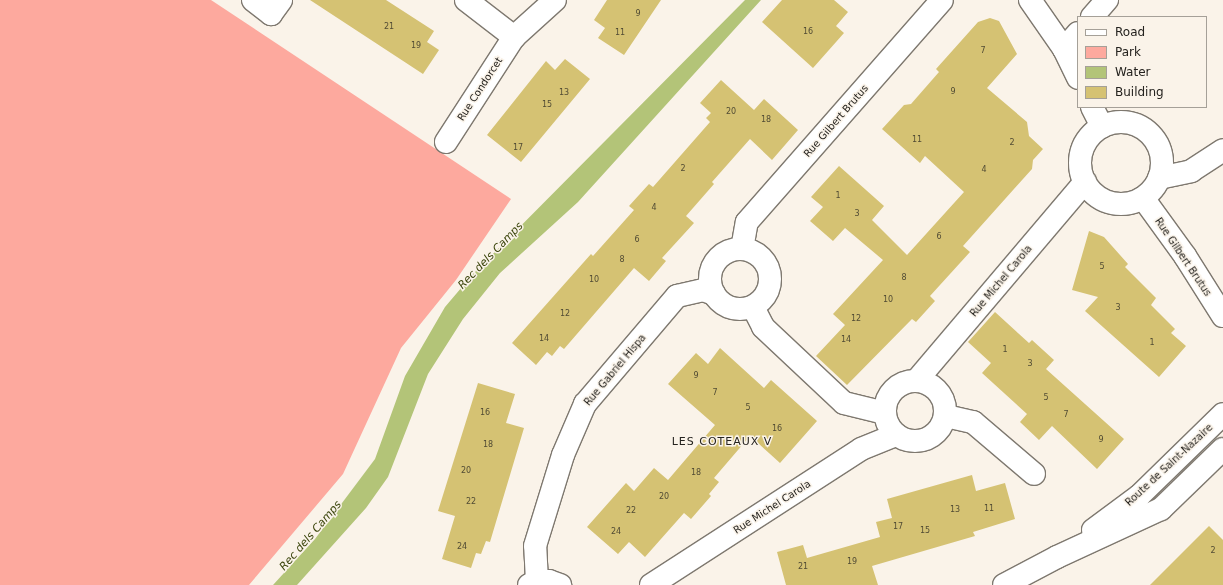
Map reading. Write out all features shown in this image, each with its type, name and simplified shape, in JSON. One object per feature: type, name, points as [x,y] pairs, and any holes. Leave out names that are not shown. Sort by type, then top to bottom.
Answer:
[{"type":"street","points":[[253,0],[272,14],[281,0]]},
{"type":"street","points":[[466,0],[514,37]]},
{"type":"street","name":"Rue Condorcet","points":[[446,142],[514,37],[555,0]]},
{"type":"street","name":"Rue Gilbert Brutus","points":[[742,249],[748,222],[942,0]]},
{"type":"street","points":[[1030,0],[1064,50],[1077,76]]},
{"type":"street","points":[[1093,16],[1107,0]]},
{"type":"street","points":[[1064,50],[1077,34]]},
{"type":"street","points":[[1092,108],[1102,127]]},
{"type":"street","points":[[1116,122],[1130,123],[1143,129],[1154,138],[1160,150],[1162,164],[1159,178],[1143,198],[1130,203],[1117,204],[1104,200],[1092,193],[1080,170],[1084,145],[1102,127],[1116,122]]},
{"type":"street","points":[[1159,178],[1191,171],[1223,150]]},
{"type":"street","name":"Rue Michel Carola","points":[[917,380],[1085,182]]},
{"type":"street","name":"Rue Gilbert Brutus","points":[[1143,198],[1185,256],[1223,316]]},
{"type":"street","points":[[742,249],[754,253],[764,261],[769,273],[769,286],[763,298],[753,306],[742,310],[731,308],[721,303],[714,294],[710,283],[711,272],[715,263],[722,255],[742,249]]},
{"type":"street","name":"Rue Gabriel Hispa","points":[[533,583],[535,546],[563,455],[585,404],[677,296],[703,290],[714,294]]},
{"type":"street","points":[[753,306],[763,327],[844,403],[885,413]]},
{"type":"street","points":[[917,380],[930,383],[939,392],[945,403],[946,416],[941,427],[932,436],[920,441],[907,440],[896,435],[886,421],[885,413],[887,400],[894,389],[905,382],[917,380]]},
{"type":"street","name":"Route de Saint-Nazaire","points":[[1057,557],[1139,496],[1223,414]]},
{"type":"street","points":[[946,416],[973,422],[1034,474]]},
{"type":"street","name":"Rue Michel Carola","points":[[651,585],[861,449],[896,435]]},
{"type":"street","name":"Route de Saint-Nazaire","points":[[1004,585],[1057,557],[1161,509],[1223,449]]},
{"type":"street","points":[[533,583],[549,581],[560,585]]},
{"type":"green space","points":[[0,0],[211,0],[511,199],[456,280],[401,348],[343,474],[249,585],[0,585]]},
{"type":"water","name":"Rec dels Camps","points":[[745,0],[761,0],[578,202],[500,273],[463,319],[428,374],[388,477],[366,508],[297,585],[273,585],[315,539],[375,459],[405,376],[445,307],[473,274]]},
{"type":"building","points":[[310,0],[386,0],[434,31],[427,42],[439,50],[423,74]]},
{"type":"building","points":[[607,0],[661,0],[624,55],[598,38],[605,28],[594,20]]},
{"type":"building","points":[[782,0],[834,0],[848,12],[836,26],[844,33],[813,68],[762,22]]},
{"type":"building","points":[[990,18],[999,21],[1017,54],[987,88],[1027,122],[1029,136],[1043,149],[1033,160],[1032,169],[963,246],[970,252],[930,296],[935,301],[916,322],[912,319],[847,385],[816,356],[845,325],[833,314],[883,260],[845,228],[833,241],[810,221],[823,207],[811,197],[839,166],[884,206],[872,220],[907,255],[964,192],[925,156],[920,163],[882,129],[904,105],[911,104],[939,72],[936,69],[978,22]]},
{"type":"building","points":[[565,59],[590,79],[521,162],[487,135],[546,61],[555,70]]},
{"type":"building","points":[[721,80],[754,110],[764,99],[798,130],[772,160],[750,139],[712,182],[714,184],[686,216],[694,223],[662,258],[666,261],[649,281],[634,268],[564,349],[560,346],[552,356],[547,352],[536,365],[512,343],[591,254],[593,256],[634,210],[629,206],[649,184],[653,187],[710,122],[706,118],[711,113],[700,103]]},
{"type":"building","points":[[1089,231],[1104,237],[1128,264],[1125,267],[1156,298],[1151,305],[1175,329],[1171,333],[1186,346],[1159,377],[1085,311],[1098,297],[1072,290]]},
{"type":"building","points":[[995,312],[1029,343],[1032,340],[1054,360],[1046,369],[1124,439],[1097,469],[1052,426],[1039,440],[1020,422],[1027,414],[982,373],[991,363],[968,342]]},
{"type":"building","points":[[720,348],[764,388],[771,380],[817,421],[780,463],[750,436],[714,478],[719,482],[709,494],[711,496],[691,519],[684,513],[645,557],[629,542],[618,554],[587,527],[626,483],[634,491],[654,468],[668,480],[715,425],[668,384],[696,353],[708,364]]},
{"type":"building","points":[[478,383],[515,394],[506,423],[524,428],[490,542],[486,541],[481,554],[476,553],[471,568],[442,559],[455,516],[438,511]]},
{"type":"building","points":[[972,475],[976,491],[1005,483],[1015,519],[973,532],[975,536],[872,566],[878,585],[786,585],[777,552],[803,545],[807,558],[880,537],[876,522],[892,518],[887,499]]},
{"type":"building","points":[[1209,526],[1223,540],[1223,585],[1150,585]]},
{"type":"district","name":"LES COTEAUX V","points":[[722,442]]}]
